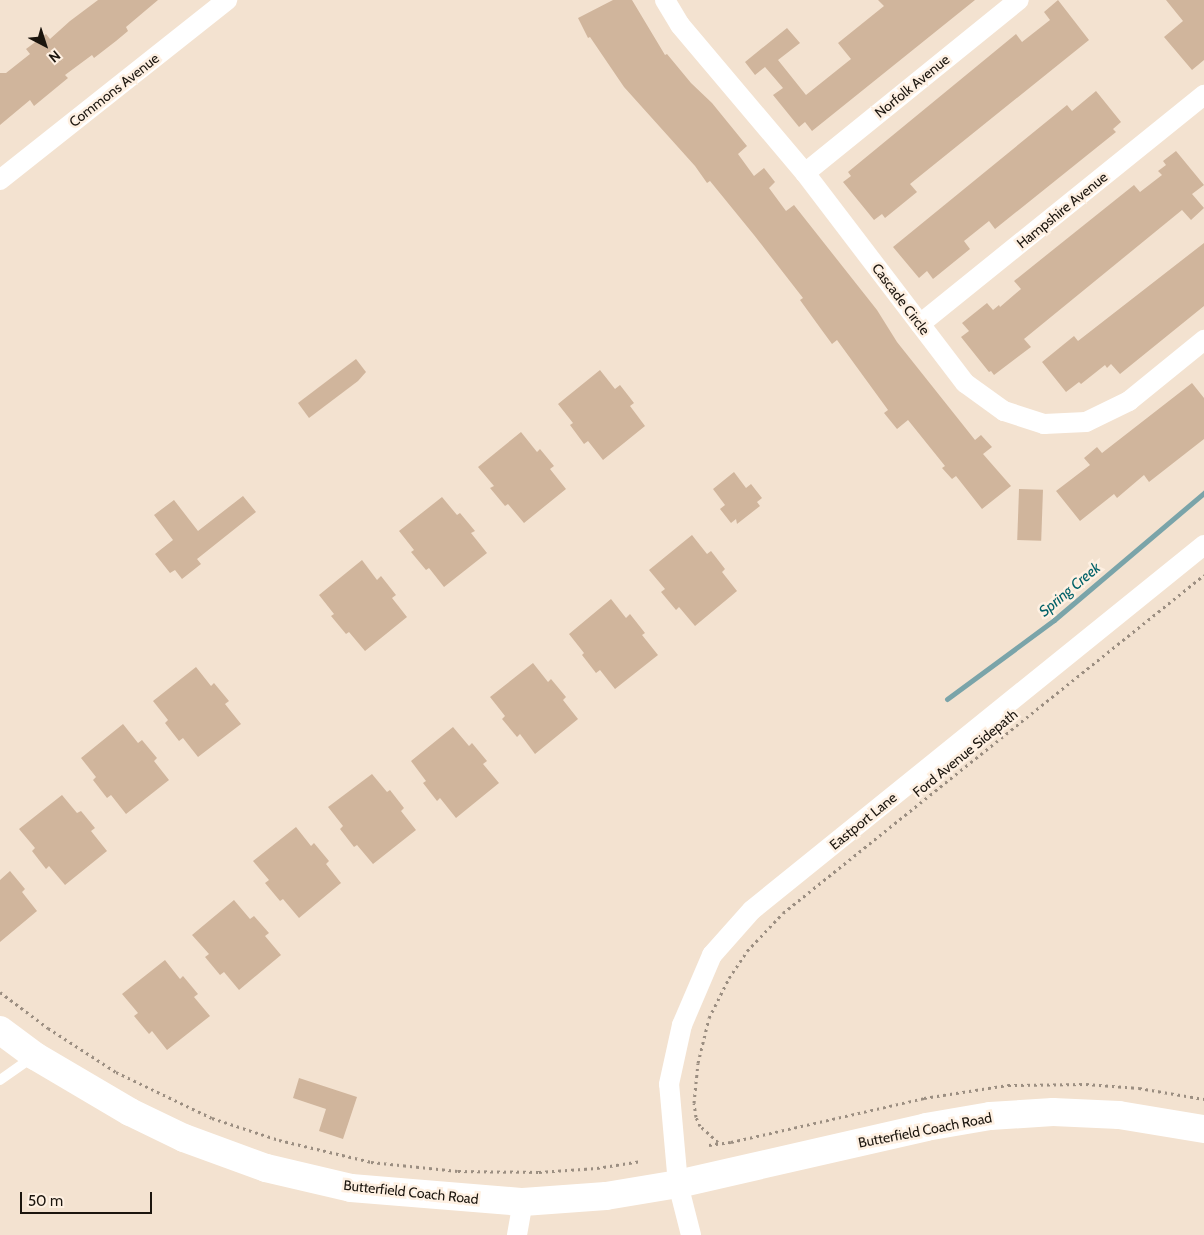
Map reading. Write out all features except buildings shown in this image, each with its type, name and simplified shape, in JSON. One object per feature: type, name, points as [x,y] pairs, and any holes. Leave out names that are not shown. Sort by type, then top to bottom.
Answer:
[{"type":"main road","name":"Butterfield Coach Road","points":[[0,1030],[35,1056],[130,1112],[184,1138],[266,1168],[351,1188],[523,1202],[606,1196],[678,1184],[926,1127],[990,1116],[1053,1112],[1118,1115],[1204,1129]]},
{"type":"street","name":"Commons Avenue","points":[[0,180],[227,0]]},
{"type":"street","name":"Cascade Circle","points":[[665,0],[680,25],[804,173],[965,384],[1004,411],[1044,424],[1086,422],[1129,401],[1204,340]]},
{"type":"street","name":"Norfolk Avenue","points":[[804,173],[1019,0]]},
{"type":"street","name":"Hampshire Avenue","points":[[920,324],[1204,95]]},
{"type":"street","name":"Eastport Lane","points":[[678,1184],[669,1084],[682,1025],[712,955],[752,910],[1204,545]]},
{"type":"street","points":[[678,1184],[691,1235]]},
{"type":"street","points":[[517,1235],[523,1202]]},
{"type":"lane","points":[[0,1080],[35,1056]]},
{"type":"path","name":"Ford Avenue Sidepath","points":[[718,1142],[700,1126],[696,1117],[694,1103],[698,1063],[709,1018],[729,978],[747,951],[783,913],[1204,575]]},
{"type":"path","points":[[0,992],[48,1028],[116,1072],[212,1118],[279,1140],[371,1162],[458,1171],[539,1172],[597,1168],[641,1160]]},
{"type":"waterway","name":"Spring Creek","points":[[947,699],[1054,620],[1204,493]]}]
